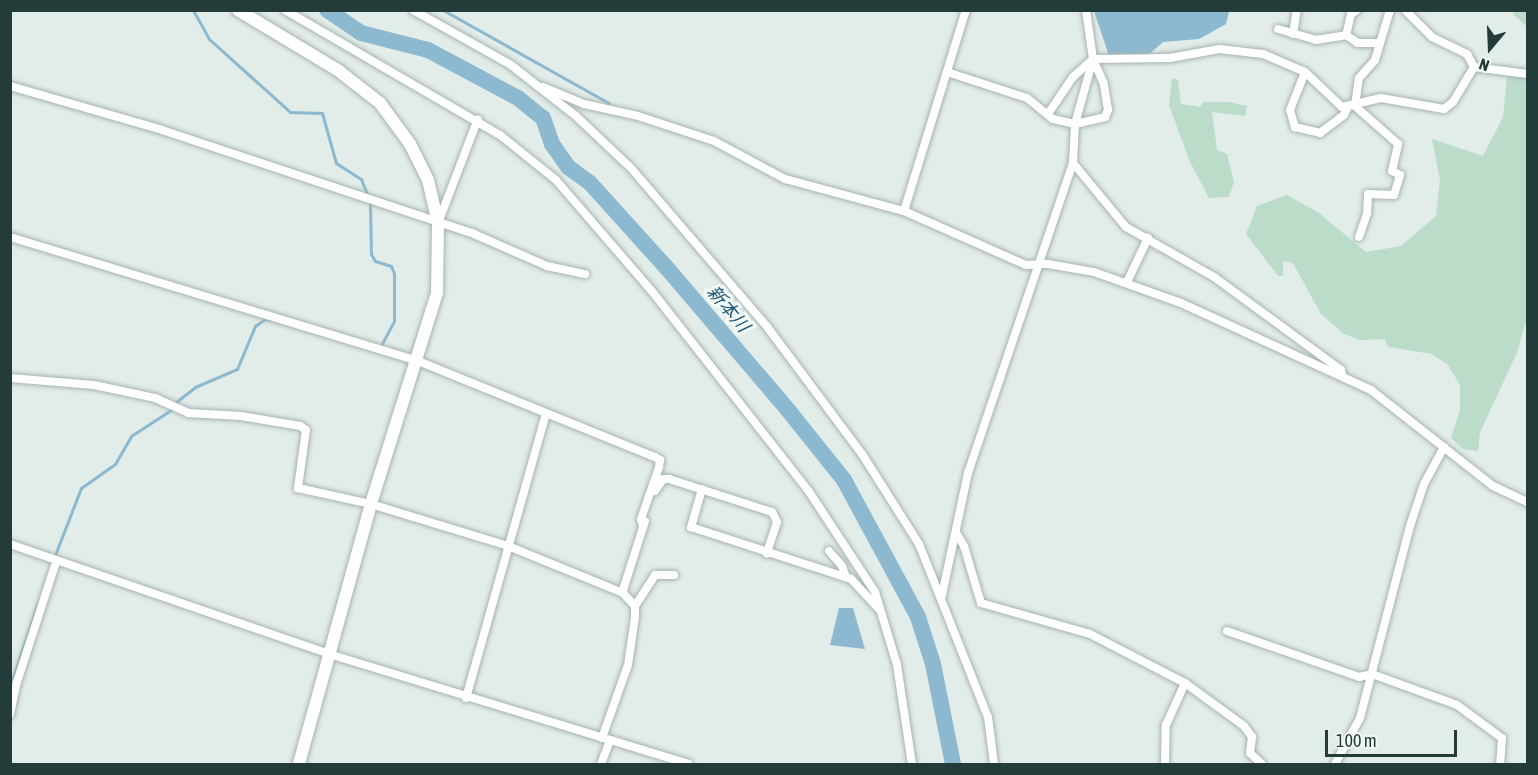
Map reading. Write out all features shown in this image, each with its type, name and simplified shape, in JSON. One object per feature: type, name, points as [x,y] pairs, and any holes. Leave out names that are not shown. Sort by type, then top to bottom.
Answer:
[{"type":"street","points":[[238,10],[339,71],[380,103],[410,144],[428,180],[438,223],[436,293],[417,361],[371,504],[299,765]]},
{"type":"street","points":[[285,10],[478,119],[556,180],[670,313],[808,490],[875,592],[897,665],[912,765]]},
{"type":"street","points":[[413,10],[543,87],[584,104],[638,116],[714,141],[785,179],[904,211],[990,252],[1040,265],[1094,272],[1127,282],[1342,375],[1371,390],[1493,486],[1527,502]]},
{"type":"street","points":[[904,211],[966,10]]},
{"type":"street","points":[[947,72],[1027,98],[1048,114],[1075,124],[1105,117],[1108,110],[1104,84],[1093,59],[1086,10]]},
{"type":"street","points":[[1293,34],[1298,10]]},
{"type":"street","points":[[1346,35],[1351,15],[1357,10]]},
{"type":"street","points":[[1305,72],[1290,110],[1295,127],[1320,133],[1352,107],[1359,78],[1375,60],[1390,10]]},
{"type":"street","points":[[1405,10],[1432,38],[1467,54],[1474,67]]},
{"type":"street","points":[[1278,29],[1316,40],[1346,35],[1358,43],[1379,43]]},
{"type":"street","points":[[1048,114],[1077,72],[1093,59],[1170,58],[1219,48],[1239,49],[1278,58],[1305,72],[1342,107],[1352,107],[1381,98],[1444,109],[1453,102],[1474,67]]},
{"type":"street","points":[[942,596],[980,435],[1040,265],[1073,162],[1075,124],[1093,59]]},
{"type":"street","points":[[1474,67],[1527,74]]},
{"type":"street","points":[[10,86],[162,130],[438,223],[547,266],[585,274]]},
{"type":"street","points":[[543,87],[631,168],[768,327],[897,505],[942,596],[988,717],[994,765]]},
{"type":"street","points":[[1352,107],[1398,144],[1392,171],[1400,175],[1395,195],[1368,194],[1367,214],[1359,237]]},
{"type":"street","points":[[438,223],[478,119]]},
{"type":"street","points":[[1073,162],[1126,227],[1224,284],[1341,370],[1342,375]]},
{"type":"street","points":[[10,237],[417,361],[660,460],[641,519],[643,526]]},
{"type":"street","points":[[1127,282],[1148,238]]},
{"type":"street","points":[[10,378],[94,385],[155,398],[188,413],[241,416],[300,426],[306,430],[298,488],[371,504],[508,546],[623,593],[634,606]]},
{"type":"street","points":[[466,698],[546,414]]},
{"type":"street","points":[[1335,765],[1360,718],[1372,674],[1381,625],[1410,526],[1424,484],[1444,447]]},
{"type":"street","points":[[623,593],[643,526],[663,479],[702,489],[776,516],[767,553]]},
{"type":"street","points":[[702,489],[691,527],[846,578],[858,585],[883,613]]},
{"type":"street","points":[[957,534],[964,546],[981,603],[1090,634],[1185,683],[1244,726],[1252,736],[1250,753],[1262,765]]},
{"type":"street","points":[[10,544],[56,562],[329,654],[689,765]]},
{"type":"street","points":[[829,551],[842,566],[846,578]]},
{"type":"street","points":[[10,714],[16,681],[56,562]]},
{"type":"street","points":[[601,765],[628,665],[634,606],[655,575],[674,575]]},
{"type":"street","points":[[1227,632],[1359,677],[1372,674],[1457,705],[1486,724],[1502,738],[1500,765]]},
{"type":"street","points":[[1165,765],[1166,725],[1185,683]]},
{"type":"green space","points":[[1516,11],[1527,11],[1527,27],[1513,14]]},
{"type":"green space","points":[[1507,76],[1527,77],[1527,317],[1517,353],[1480,432],[1478,451],[1463,449],[1451,438],[1460,410],[1460,385],[1448,365],[1432,354],[1388,347],[1385,339],[1360,340],[1344,334],[1321,314],[1293,263],[1283,261],[1283,276],[1278,276],[1246,234],[1257,206],[1287,195],[1319,213],[1366,252],[1401,246],[1436,216],[1440,180],[1432,139],[1483,156],[1503,117]]},
{"type":"green space","points":[[1172,78],[1178,80],[1181,104],[1200,107],[1203,102],[1228,102],[1247,106],[1245,116],[1212,112],[1217,150],[1227,154],[1234,182],[1229,197],[1209,198],[1189,160],[1169,105]]},
{"type":"water","points":[[1094,11],[1237,11],[1229,12],[1226,24],[1199,39],[1163,42],[1146,57],[1109,56]]},
{"type":"water","points":[[839,608],[853,608],[865,649],[830,645]]},
{"type":"waterway","points":[[193,10],[209,39],[290,112],[322,113],[336,163],[361,179],[368,196]]},
{"type":"waterway","name":"新本川","points":[[327,10],[361,33],[428,50],[518,98],[543,118],[552,144],[568,167],[590,183],[666,267],[788,410],[844,480],[918,617],[933,664],[953,764]]},
{"type":"waterway","points":[[443,10],[609,103]]},
{"type":"waterway","points":[[370,203],[371,254],[375,261],[391,266],[394,273],[394,321],[381,345]]},
{"type":"waterway","points":[[176,402],[195,387],[237,369],[255,326],[265,319],[271,320]]},
{"type":"waterway","points":[[55,555],[81,488],[115,464],[131,436],[171,410]]},
{"type":"waterway","points":[[10,686],[38,603]]}]
